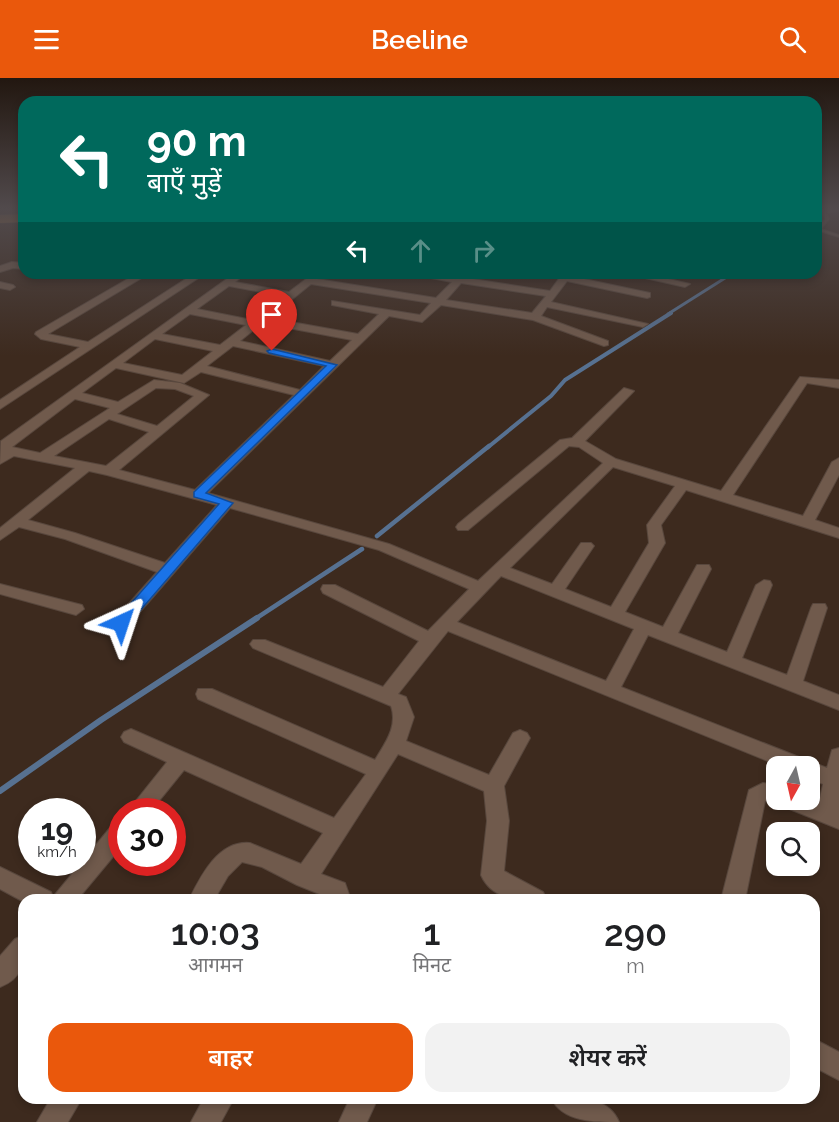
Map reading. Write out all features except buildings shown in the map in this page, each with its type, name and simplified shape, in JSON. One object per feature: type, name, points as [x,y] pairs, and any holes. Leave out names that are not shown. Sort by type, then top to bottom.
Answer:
[{"type":"street","points":[[0,269],[18,266]]},
{"type":"street","points":[[89,346],[45,338],[40,334],[135,279]]},
{"type":"street","points":[[0,406],[192,279]]},
{"type":"street","points":[[233,279],[153,334],[6,444],[6,456],[42,458],[87,466],[227,503],[384,547],[480,588]]},
{"type":"street","points":[[42,458],[154,384],[180,383],[313,279]]},
{"type":"street","points":[[336,303],[422,319],[460,279]]},
{"type":"street","points":[[478,279],[552,294]]},
{"type":"street","points":[[536,317],[562,279]]},
{"type":"street","points":[[585,279],[646,295]]},
{"type":"street","points":[[659,279],[685,284]]},
{"type":"street","points":[[309,282],[536,317],[604,344]]},
{"type":"street","points":[[227,283],[292,295]]},
{"type":"street","points":[[545,304],[643,324]]},
{"type":"street","points":[[187,310],[361,338]]},
{"type":"street","points":[[198,495],[386,313]]},
{"type":"street","points":[[153,334],[333,365]]},
{"type":"street","points":[[109,471],[203,395],[180,383],[114,364]]},
{"type":"street","points":[[200,368],[303,394]]},
{"type":"street","points":[[725,496],[804,379],[839,384]]},
{"type":"street","points":[[576,442],[628,391]]},
{"type":"street","points":[[73,395],[119,406]]},
{"type":"street","points":[[107,415],[160,431]]},
{"type":"street","points":[[463,527],[565,443],[576,442],[610,462],[684,483],[839,533]]},
{"type":"street","points":[[386,696],[430,639],[610,462]]},
{"type":"street","points":[[807,522],[839,462]]},
{"type":"street","points":[[0,535],[87,466]]},
{"type":"street","points":[[614,616],[657,543],[654,525],[684,483]]},
{"type":"street","points":[[121,623],[227,503]]},
{"type":"street","points":[[17,522],[70,536],[168,570]]},
{"type":"street","points":[[555,592],[586,546]]},
{"type":"street","points":[[667,637],[703,569]]},
{"type":"street","points":[[500,570],[643,628],[839,702]]},
{"type":"street","points":[[732,661],[764,585]]},
{"type":"street","points":[[0,589],[76,609]]},
{"type":"street","points":[[329,589],[430,639]]},
{"type":"street","points":[[793,684],[819,608]]},
{"type":"street","points":[[446,624],[610,692],[774,756]]},
{"type":"street","points":[[610,692],[643,628]]},
{"type":"street","points":[[259,644],[399,702],[404,717],[401,732],[379,771],[305,878]]},
{"type":"street","points":[[205,694],[379,771]]},
{"type":"street","points":[[131,737],[338,830]]},
{"type":"street","points":[[520,738],[494,786],[498,821],[492,875],[501,883],[523,894]]},
{"type":"street","points":[[394,744],[494,786]]},
{"type":"street","points":[[815,810],[833,817],[832,779],[839,756]]},
{"type":"street","points":[[149,798],[180,760]]},
{"type":"street","points":[[820,774],[832,779]]},
{"type":"street","points":[[734,894],[756,796],[766,792]]},
{"type":"street","points":[[68,894],[108,847]]},
{"type":"street","points":[[205,894],[233,855],[243,851],[253,852],[305,878],[337,890],[338,894]]},
{"type":"street","points":[[0,877],[32,894]]},
{"type":"street","points":[[0,975],[18,954]]},
{"type":"street","points":[[820,1056],[839,1067]]},
{"type":"street","points":[[51,1122],[64,1104]]},
{"type":"street","points":[[205,1122],[216,1104]]},
{"type":"street","points":[[353,1122],[361,1104]]},
{"type":"street","points":[[575,1104],[604,1122]]},
{"type":"waterway","points":[[668,314],[723,279]]},
{"type":"waterway","points":[[487,448],[551,396],[565,380],[671,313]]},
{"type":"waterway","points":[[377,536],[489,446]]},
{"type":"waterway","points":[[255,619],[362,549]]},
{"type":"waterway","points":[[0,791],[101,720],[257,618]]},
{"type":"route","points":[[121,623],[227,503],[198,495],[333,365],[272,351]]}]
